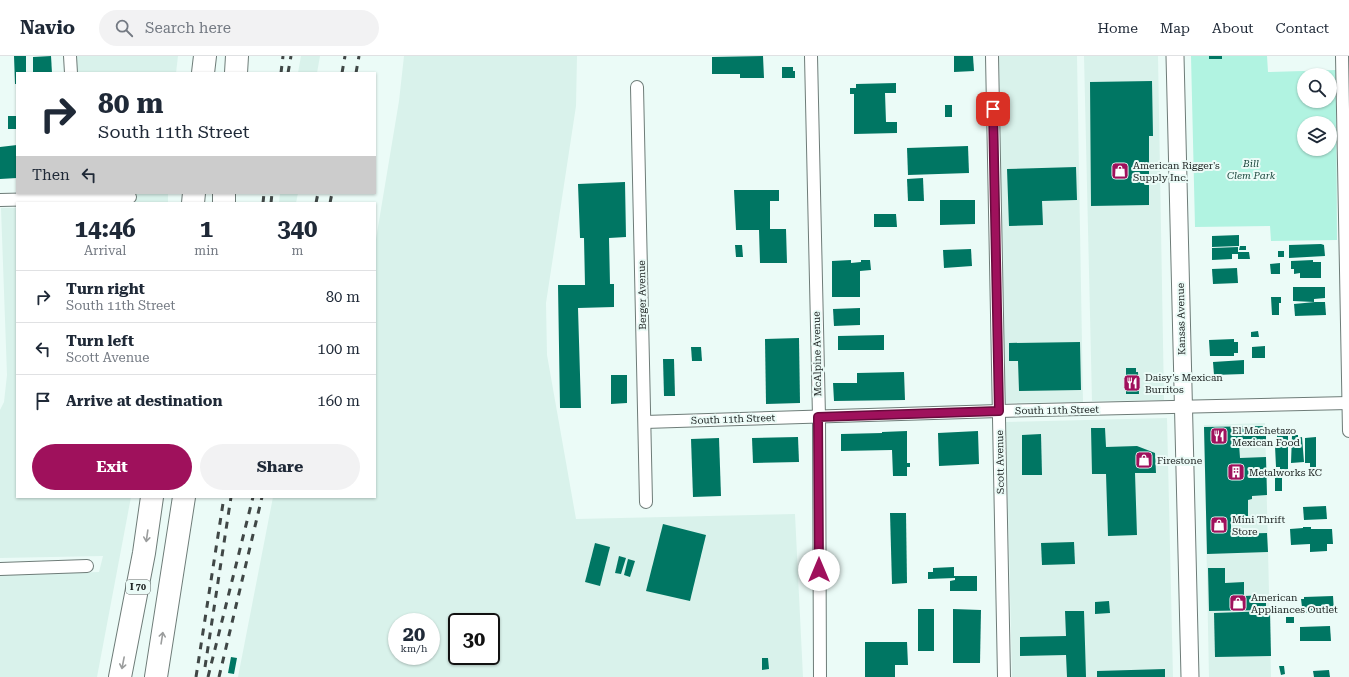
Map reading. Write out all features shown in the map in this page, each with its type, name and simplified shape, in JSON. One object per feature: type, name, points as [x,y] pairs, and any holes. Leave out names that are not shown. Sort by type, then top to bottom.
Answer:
[{"type":"highway","points":[[203,72],[205,56]]},
{"type":"highway","points":[[236,72],[237,56]]},
{"type":"highway","name":"I 70","points":[[120,677],[144,553],[152,498]]},
{"type":"highway","points":[[156,677],[184,498]]},
{"type":"main road","name":"Kansas Avenue","points":[[1175,56],[1190,677]]},
{"type":"street","points":[[70,56],[71,72]]},
{"type":"street","name":"McAlpine Avenue","points":[[811,56],[818,417],[820,677]]},
{"type":"street","name":"Scott Avenue","points":[[992,56],[1004,677]]},
{"type":"street","points":[[1342,56],[1349,431]]},
{"type":"street","name":"Berger Avenue","points":[[637,87],[646,502]]},
{"type":"street","points":[[0,200],[76,196],[130,196]]},
{"type":"street","name":"South 11th Street","points":[[645,422],[999,411],[1349,404]]},
{"type":"street","points":[[0,569],[87,566]]},
{"type":"shaded area","points":[[74,56],[178,56],[176,72],[75,72]]},
{"type":"shaded area","points":[[301,56],[320,56],[317,72],[298,72]]},
{"type":"shaded area","points":[[404,56],[577,56],[576,106],[546,303],[547,355],[576,519],[795,514],[803,677],[238,677],[273,498],[376,498],[376,239],[399,101]]},
{"type":"shaded area","points":[[999,56],[1077,56],[1083,402],[1005,403]]},
{"type":"shaded area","points":[[1084,56],[1158,56],[1164,400],[1092,401]]},
{"type":"shaded area","points":[[80,194],[168,194],[168,202],[81,202]]},
{"type":"shaded area","points":[[280,194],[298,194],[296,202],[279,202]]},
{"type":"shaded area","points":[[1,208],[16,208],[16,498],[131,498],[97,677],[0,677],[0,575],[99,572],[103,556],[0,558],[0,410],[4,402],[7,375]]},
{"type":"shaded area","points":[[1167,418],[1173,677],[1012,677],[1006,422]]},
{"type":"shaded area","points":[[1265,423],[1271,677],[1209,677],[1204,425]]},
{"type":"green space","name":"Bill Clem Park","points":[[1191,56],[1267,56],[1268,72],[1297,71],[1297,108],[1336,108],[1336,116],[1297,116],[1297,156],[1337,156],[1337,240],[1271,241],[1270,226],[1195,227]]},
{"type":"building","points":[[14,56],[26,56],[26,72],[16,72],[15,84]]},
{"type":"building","points":[[51,56],[52,72],[33,72],[33,57]]},
{"type":"building","points":[[763,56],[764,78],[740,78],[740,74],[712,74],[712,57]]},
{"type":"building","points":[[954,56],[973,56],[974,71],[954,72]]},
{"type":"building","points":[[1209,56],[1222,56],[1222,59],[1209,59]]},
{"type":"building","points":[[782,67],[793,67],[793,71],[795,71],[795,78],[782,78]]},
{"type":"building","name":"American Rigger's Supply Inc.","points":[[1152,81],[1153,136],[1149,136],[1149,205],[1091,206],[1090,82]]},
{"type":"building","points":[[896,83],[896,93],[885,93],[886,122],[897,122],[897,133],[854,134],[854,94],[850,94],[850,88],[856,88],[856,84]]},
{"type":"building","points":[[945,105],[952,105],[952,117],[945,117]]},
{"type":"building","points":[[8,116],[16,116],[16,129],[8,129]]},
{"type":"building","points":[[16,145],[16,178],[0,179],[0,147]]},
{"type":"building","points":[[968,146],[969,173],[908,175],[907,148]]},
{"type":"building","points":[[1076,167],[1077,200],[1042,201],[1043,225],[1009,226],[1007,169]]},
{"type":"building","points":[[923,178],[924,201],[908,201],[907,179]]},
{"type":"building","points":[[625,182],[626,237],[609,238],[610,284],[614,284],[614,307],[578,308],[581,408],[560,408],[558,285],[585,285],[584,238],[580,238],[578,184]]},
{"type":"building","points":[[734,190],[779,190],[779,201],[770,201],[770,229],[786,229],[787,263],[760,263],[759,230],[736,230]]},
{"type":"building","points":[[940,200],[975,200],[975,224],[940,225]]},
{"type":"building","points":[[874,214],[896,214],[897,227],[874,227]]},
{"type":"building","points":[[1239,235],[1239,246],[1212,247],[1212,236]]},
{"type":"building","points":[[735,245],[742,245],[743,257],[736,257]]},
{"type":"building","points":[[1289,245],[1324,245],[1325,256],[1289,258]]},
{"type":"building","points":[[1240,246],[1246,246],[1246,250],[1239,250]]},
{"type":"building","points":[[1238,247],[1238,252],[1249,252],[1250,259],[1238,259],[1238,254],[1232,254],[1232,259],[1212,260],[1212,248]]},
{"type":"building","points":[[971,249],[972,266],[944,268],[943,250]]},
{"type":"building","points":[[1278,251],[1284,251],[1284,257],[1278,257]]},
{"type":"building","points":[[851,260],[851,263],[861,262],[861,260],[870,260],[871,270],[860,271],[860,297],[832,297],[832,261]]},
{"type":"building","points":[[1313,260],[1313,262],[1321,262],[1321,278],[1300,278],[1300,273],[1294,274],[1294,269],[1291,269],[1291,261]]},
{"type":"building","points":[[1280,263],[1280,274],[1271,274],[1270,264]]},
{"type":"building","points":[[1237,268],[1238,283],[1213,284],[1212,269]]},
{"type":"building","points":[[1293,287],[1325,287],[1325,298],[1314,299],[1314,302],[1293,301]]},
{"type":"building","points":[[1271,297],[1281,297],[1281,303],[1279,303],[1279,315],[1272,315]]},
{"type":"building","points":[[1325,302],[1326,315],[1295,316],[1294,304]]},
{"type":"building","points":[[860,308],[860,325],[834,326],[833,309]]},
{"type":"building","points":[[1258,331],[1259,337],[1251,337],[1251,332]]},
{"type":"building","points":[[884,335],[884,350],[838,350],[838,336]]},
{"type":"building","points":[[799,338],[800,403],[766,404],[765,339]]},
{"type":"building","points":[[1234,339],[1234,342],[1238,342],[1238,353],[1234,353],[1234,356],[1210,356],[1209,340]]},
{"type":"building","points":[[1080,342],[1081,390],[1019,391],[1018,361],[1009,361],[1009,343]]},
{"type":"building","points":[[1265,346],[1265,358],[1252,358],[1252,347]]},
{"type":"building","points":[[691,347],[701,347],[702,361],[692,361]]},
{"type":"building","points":[[663,359],[674,359],[675,396],[664,396]]},
{"type":"building","points":[[1244,360],[1244,374],[1214,375],[1213,362]]},
{"type":"building","name":"Daisy's Mexican Burritos","points":[[1126,368],[1136,368],[1136,372],[1138,372],[1139,394],[1126,394]]},
{"type":"building","points":[[904,372],[905,400],[834,401],[833,383],[857,383],[857,373]]},
{"type":"building","points":[[611,375],[627,375],[627,403],[611,404]]},
{"type":"building","points":[[1266,426],[1266,444],[1239,444],[1240,458],[1266,457],[1267,495],[1252,496],[1252,499],[1248,500],[1248,516],[1231,517],[1231,534],[1267,533],[1268,552],[1207,554],[1204,427]]},
{"type":"building","points":[[1091,428],[1105,428],[1106,447],[1137,446],[1155,453],[1156,473],[1135,473],[1137,535],[1108,536],[1106,474],[1092,474]]},
{"type":"building","points":[[907,431],[907,463],[910,463],[910,467],[907,467],[907,476],[893,476],[892,450],[841,451],[841,434]]},
{"type":"building","points":[[978,431],[979,464],[939,466],[938,433]]},
{"type":"building","points":[[1041,434],[1042,475],[1022,475],[1022,435]]},
{"type":"building","points":[[1277,435],[1288,435],[1288,471],[1280,471],[1280,467],[1276,467],[1275,446],[1277,446]]},
{"type":"building","points":[[1292,435],[1298,435],[1298,438],[1302,437],[1304,462],[1291,463]]},
{"type":"building","points":[[798,437],[799,462],[753,463],[752,438]]},
{"type":"building","points":[[1316,437],[1316,467],[1310,467],[1310,463],[1305,463],[1305,438]]},
{"type":"building","points":[[719,438],[721,496],[693,497],[691,439]]},
{"type":"building","points":[[1275,473],[1281,473],[1282,491],[1275,491]]},
{"type":"building","points":[[1326,506],[1327,519],[1304,520],[1303,507]]},
{"type":"building","points":[[890,513],[906,513],[907,583],[892,584]]},
{"type":"building","points":[[663,524],[706,535],[690,601],[646,591]]},
{"type":"building","points":[[1311,527],[1311,529],[1332,529],[1333,544],[1327,544],[1327,551],[1310,552],[1310,544],[1291,545],[1290,529]]},
{"type":"building","points":[[1074,542],[1075,564],[1042,565],[1041,543]]},
{"type":"building","points":[[595,543],[610,547],[600,586],[585,582]]},
{"type":"building","points":[[619,556],[626,558],[621,574],[615,573]]},
{"type":"building","points":[[628,559],[635,561],[630,577],[624,575]]},
{"type":"building","points":[[954,567],[954,576],[977,576],[977,591],[950,591],[950,581],[955,580],[955,578],[928,579],[928,572],[933,572],[933,568]]},
{"type":"building","points":[[1208,568],[1225,568],[1225,583],[1244,582],[1244,596],[1266,595],[1266,610],[1209,611]]},
{"type":"building","points":[[1333,596],[1334,612],[1305,613],[1304,607],[1302,607],[1301,599],[1304,599],[1304,597]]},
{"type":"building","points":[[1109,601],[1110,613],[1095,614],[1095,602]]},
{"type":"building","points":[[918,609],[934,609],[934,651],[918,651]]},
{"type":"building","points":[[953,609],[981,610],[980,663],[953,663]]},
{"type":"building","points":[[1065,611],[1084,611],[1086,677],[1067,677],[1066,655],[1020,656],[1020,637],[1066,636]]},
{"type":"building","points":[[1270,611],[1271,656],[1215,657],[1214,613]]},
{"type":"building","points":[[1286,617],[1294,617],[1294,623],[1286,623]]},
{"type":"building","points":[[1330,626],[1331,641],[1300,641],[1300,627]]},
{"type":"building","points":[[865,642],[907,642],[908,665],[895,665],[895,677],[865,677]]},
{"type":"building","points":[[231,657],[237,658],[234,674],[228,673]]},
{"type":"building","points":[[762,658],[768,658],[769,669],[762,670]]},
{"type":"building","points":[[1279,666],[1284,666],[1285,674],[1281,675]]},
{"type":"building","points":[[1165,669],[1165,677],[1097,677],[1097,671]]},
{"type":"building","points":[[1329,670],[1330,677],[1314,677],[1313,671]]},
{"type":"railway","points":[[281,72],[283,56]]},
{"type":"railway","points":[[288,72],[291,56]]},
{"type":"railway","points":[[342,72],[345,56]]},
{"type":"railway","points":[[356,72],[359,56]]},
{"type":"railway","points":[[263,202],[264,194]]},
{"type":"railway","points":[[271,202],[272,194]]},
{"type":"railway","points":[[316,202],[318,194]]},
{"type":"railway","points":[[330,202],[332,194]]},
{"type":"railway","points":[[196,677],[224,498]]},
{"type":"railway","points":[[205,667],[231,498]]},
{"type":"railway","points":[[208,677],[253,498]]},
{"type":"railway","points":[[219,677],[262,498]]},
{"type":"place","name":"American Rigger's Supply Inc.","points":[[1120,171]]},
{"type":"place","name":"Daisy's Mexican Burritos","points":[[1132,383]]},
{"type":"place","name":"El Machetazo Mexican Food","points":[[1219,436]]},
{"type":"place","name":"Firestone","points":[[1144,460]]},
{"type":"place","name":"Metalworks KC","points":[[1236,472]]},
{"type":"place","name":"Mini Thrift Store","points":[[1219,525]]},
{"type":"place","name":"American Appliances Outlet","points":[[1238,603]]},
{"type":"route","points":[[819,570],[818,417],[999,411],[993,109]]}]
